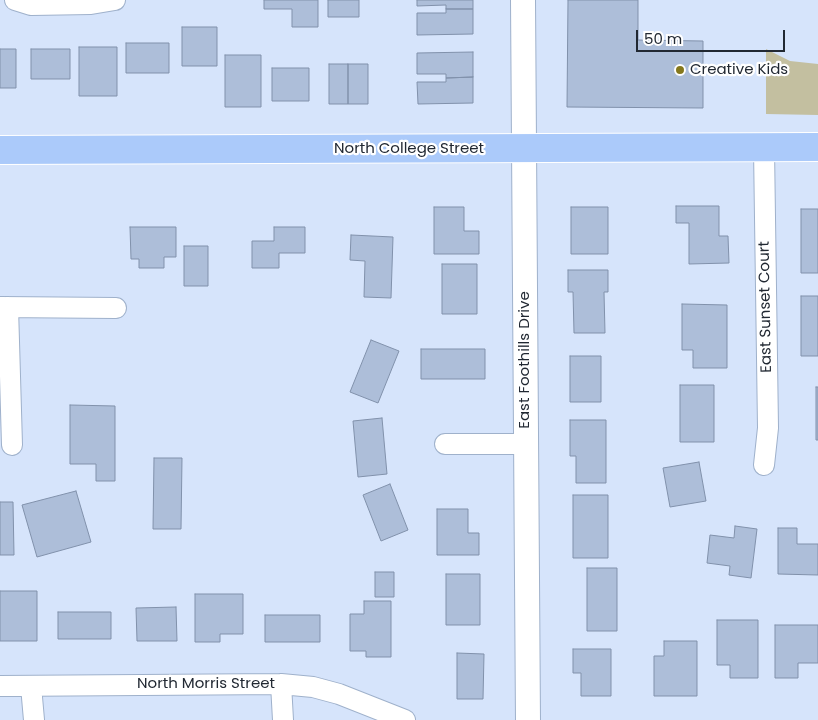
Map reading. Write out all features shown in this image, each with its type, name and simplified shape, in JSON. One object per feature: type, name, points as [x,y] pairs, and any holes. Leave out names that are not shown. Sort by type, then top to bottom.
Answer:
[{"type":"main road","name":"North College Street","points":[[0,150],[818,148]]},
{"type":"street","points":[[15,0],[31,5],[91,4],[115,0]]},
{"type":"street","name":"East Foothills Drive","points":[[523,0],[528,720]]},
{"type":"street","name":"East Sunset Court","points":[[764,148],[768,428],[764,465]]},
{"type":"street","points":[[12,445],[4,307],[116,308]]},
{"type":"street","points":[[445,444],[526,444]]},
{"type":"street","points":[[280,684],[283,720]]},
{"type":"street","name":"North Morris Street","points":[[0,686],[280,684],[313,687],[339,694],[405,720]]},
{"type":"street","points":[[31,686],[34,720]]},
{"type":"shaded area","points":[[766,49],[790,61],[818,64],[818,115],[766,114]]},
{"type":"building","points":[[264,0],[318,0],[318,27],[292,27],[292,9],[264,9]]},
{"type":"building","points":[[328,0],[359,0],[359,17],[328,17]]},
{"type":"building","points":[[417,0],[473,0],[473,9],[446,9],[446,5],[417,6]]},
{"type":"building","points":[[568,0],[638,0],[638,40],[703,41],[703,108],[567,107]]},
{"type":"building","points":[[446,9],[473,9],[473,34],[417,35],[417,13],[446,13]]},
{"type":"building","points":[[182,27],[217,27],[217,66],[182,66]]},
{"type":"building","points":[[126,43],[169,43],[169,73],[126,73]]},
{"type":"building","points":[[79,47],[117,47],[117,96],[79,96]]},
{"type":"building","points":[[0,49],[16,49],[16,88],[0,88]]},
{"type":"building","points":[[31,49],[70,49],[70,79],[31,79]]},
{"type":"building","points":[[473,52],[473,77],[446,78],[446,74],[417,74],[417,53]]},
{"type":"building","points":[[225,55],[261,55],[261,107],[225,107]]},
{"type":"building","points":[[329,64],[348,64],[348,104],[329,104]]},
{"type":"building","points":[[348,64],[368,64],[368,104],[348,104]]},
{"type":"building","points":[[272,68],[309,68],[309,101],[272,101]]},
{"type":"building","points":[[473,77],[473,103],[418,104],[417,82],[446,82],[446,78]]},
{"type":"building","points":[[676,206],[719,206],[719,236],[728,236],[729,263],[689,264],[689,223],[676,223]]},
{"type":"building","points":[[434,207],[464,207],[464,231],[479,231],[479,254],[434,254]]},
{"type":"building","points":[[571,207],[608,207],[608,254],[571,254]]},
{"type":"building","points":[[801,209],[818,209],[818,273],[801,273]]},
{"type":"building","points":[[130,227],[176,227],[176,257],[164,257],[164,268],[139,268],[139,259],[131,259]]},
{"type":"building","points":[[274,227],[305,227],[305,253],[279,253],[279,268],[252,268],[252,241],[274,241]]},
{"type":"building","points":[[351,235],[393,237],[391,298],[364,297],[365,261],[350,260]]},
{"type":"building","points":[[184,246],[208,246],[208,286],[184,286]]},
{"type":"building","points":[[442,264],[477,264],[477,314],[442,314]]},
{"type":"building","points":[[568,270],[608,270],[608,292],[604,292],[605,333],[574,333],[573,292],[568,292]]},
{"type":"building","points":[[801,296],[818,296],[818,356],[801,356]]},
{"type":"building","points":[[682,304],[727,305],[727,368],[693,368],[693,350],[682,350]]},
{"type":"building","points":[[371,340],[399,351],[378,403],[350,392]]},
{"type":"building","points":[[421,349],[485,349],[485,379],[421,379]]},
{"type":"building","points":[[570,356],[601,356],[601,402],[570,402]]},
{"type":"building","points":[[680,385],[714,385],[714,442],[680,442]]},
{"type":"building","points":[[816,387],[818,387],[818,440],[816,440]]},
{"type":"building","points":[[70,405],[115,406],[115,481],[96,481],[96,464],[70,464]]},
{"type":"building","points":[[382,418],[387,474],[358,477],[353,421]]},
{"type":"building","points":[[570,420],[606,420],[606,483],[576,483],[576,456],[570,456]]},
{"type":"building","points":[[154,458],[182,458],[181,529],[153,529]]},
{"type":"building","points":[[699,462],[706,501],[670,507],[663,468]]},
{"type":"building","points":[[390,484],[408,530],[381,541],[363,495]]},
{"type":"building","points":[[76,491],[91,542],[37,557],[22,505]]},
{"type":"building","points":[[573,495],[608,495],[608,558],[573,558]]},
{"type":"building","points":[[0,502],[13,502],[14,555],[0,555]]},
{"type":"building","points":[[437,509],[468,509],[468,533],[479,533],[479,555],[437,555]]},
{"type":"building","points":[[735,526],[757,529],[751,578],[729,575],[730,566],[707,563],[710,535],[734,538]]},
{"type":"building","points":[[778,528],[797,528],[797,544],[818,544],[818,575],[778,574]]},
{"type":"building","points":[[587,568],[617,568],[617,631],[587,631]]},
{"type":"building","points":[[375,572],[394,572],[394,597],[375,597]]},
{"type":"building","points":[[446,574],[480,574],[480,625],[446,625]]},
{"type":"building","points":[[0,591],[37,591],[37,641],[0,641]]},
{"type":"building","points":[[195,594],[243,594],[243,634],[220,634],[220,642],[195,642]]},
{"type":"building","points":[[364,601],[391,601],[391,657],[366,657],[366,651],[350,651],[350,614],[364,614]]},
{"type":"building","points":[[176,607],[177,641],[137,641],[136,608]]},
{"type":"building","points":[[58,612],[111,612],[111,639],[58,639]]},
{"type":"building","points":[[265,615],[320,615],[320,642],[265,642]]},
{"type":"building","points":[[717,620],[758,620],[758,678],[730,678],[730,665],[717,665]]},
{"type":"building","points":[[775,625],[818,625],[818,663],[798,663],[798,678],[775,678]]},
{"type":"building","points":[[664,641],[697,641],[697,696],[654,696],[654,656],[664,656]]},
{"type":"building","points":[[573,649],[611,649],[611,696],[581,696],[581,673],[573,673]]},
{"type":"building","points":[[457,653],[484,654],[483,699],[457,699]]},
{"type":"place","name":"Creative Kids","points":[[680,70]]}]
